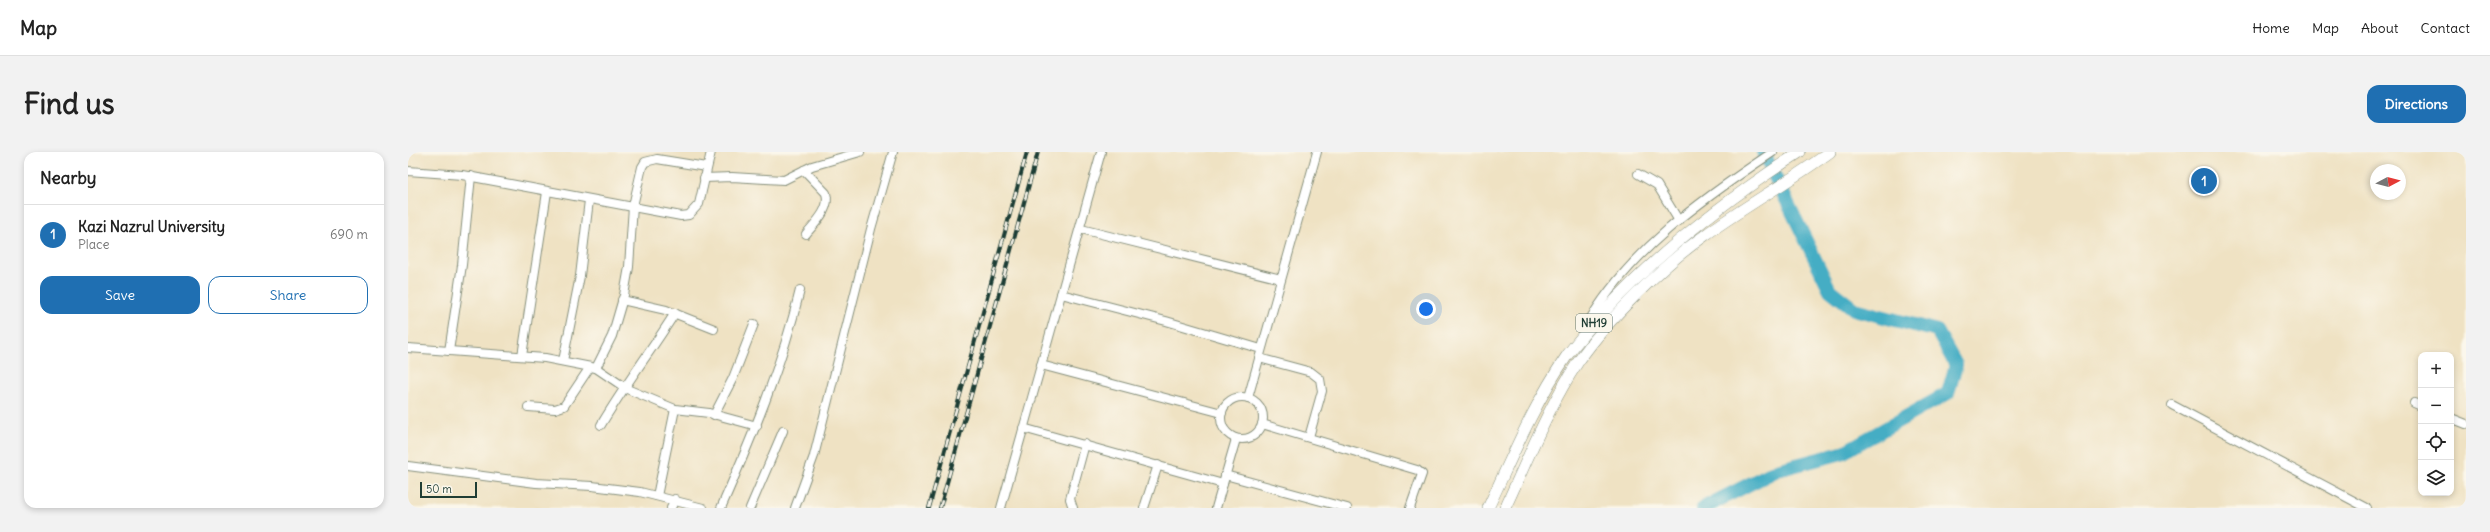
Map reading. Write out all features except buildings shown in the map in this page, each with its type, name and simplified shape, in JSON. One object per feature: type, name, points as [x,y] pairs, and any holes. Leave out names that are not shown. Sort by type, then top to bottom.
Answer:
[{"type":"highway","name":"NH19","points":[[1488,508],[1541,399],[1576,345],[1623,291],[1646,269],[1708,216],[1800,152]]},
{"type":"highway","name":"NH19","points":[[1505,508],[1560,395],[1591,346],[1642,289],[1702,237],[1830,152]]},
{"type":"street","points":[[408,171],[471,176],[589,200],[633,206],[681,216],[689,215],[699,204],[706,167],[711,152]]},
{"type":"street","points":[[704,178],[732,176],[784,180],[804,170],[860,152]]},
{"type":"street","points":[[795,508],[814,456],[871,229],[893,152]]},
{"type":"street","points":[[1001,508],[1061,294],[1081,229],[1101,152]]},
{"type":"street","points":[[1248,398],[1317,152]]},
{"type":"street","points":[[1576,345],[1600,301],[1613,284],[1643,252],[1679,221],[1773,152]]},
{"type":"street","points":[[528,407],[555,409],[564,406],[593,367],[612,336],[629,267],[633,206],[645,162],[657,159],[706,167]]},
{"type":"street","points":[[804,170],[826,193],[827,198],[826,208],[806,234]]},
{"type":"street","points":[[1638,174],[1657,185],[1679,221]]},
{"type":"street","points":[[449,351],[462,265],[471,176]]},
{"type":"street","points":[[522,356],[547,192]]},
{"type":"street","points":[[563,361],[580,276],[589,200]]},
{"type":"street","points":[[1081,229],[1281,279]]},
{"type":"street","points":[[721,508],[756,426],[788,339],[800,290]]},
{"type":"street","points":[[1061,294],[1166,321],[1261,349]]},
{"type":"street","points":[[622,300],[674,313],[714,329]]},
{"type":"street","points":[[601,424],[623,387],[647,356],[674,313]]},
{"type":"street","points":[[714,415],[736,372],[754,324]]},
{"type":"street","points":[[408,348],[522,356],[563,361],[593,367],[623,387],[674,410],[714,415],[756,426]]},
{"type":"street","points":[[1259,358],[1311,372],[1320,379],[1322,391],[1309,437]]},
{"type":"street","points":[[1041,365],[1222,413]]},
{"type":"street","points":[[1234,398],[1248,398],[1254,400],[1262,411],[1262,424],[1260,430],[1249,438],[1236,439],[1230,436],[1222,426],[1222,413],[1224,407],[1234,398]]},
{"type":"street","points":[[2172,405],[2368,508]]},
{"type":"street","points":[[657,496],[674,410]]},
{"type":"street","points":[[2454,419],[2466,424]]},
{"type":"street","points":[[1262,424],[1417,470],[1422,474],[1410,508]]},
{"type":"street","points":[[1023,428],[1223,484]]},
{"type":"street","points":[[750,508],[783,431]]},
{"type":"street","points":[[1216,508],[1236,439]]},
{"type":"street","points":[[1073,508],[1070,499],[1084,444]]},
{"type":"street","points":[[408,466],[536,483],[592,486],[675,499],[703,508]]},
{"type":"street","points":[[1144,508],[1158,466]]},
{"type":"street","points":[[1225,475],[1347,508]]},
{"type":"street","points":[[671,508],[675,499]]},
{"type":"waterway","points":[[1703,508],[1777,470],[1842,453],[1948,393],[1956,365],[1937,331],[1854,309],[1830,290],[1763,152]]},
{"type":"railway","points":[[929,508],[1027,152]]},
{"type":"railway","points":[[940,508],[1038,152]]},
{"type":"place","name":"Kazi Nazrul University","points":[[2204,181]]}]
